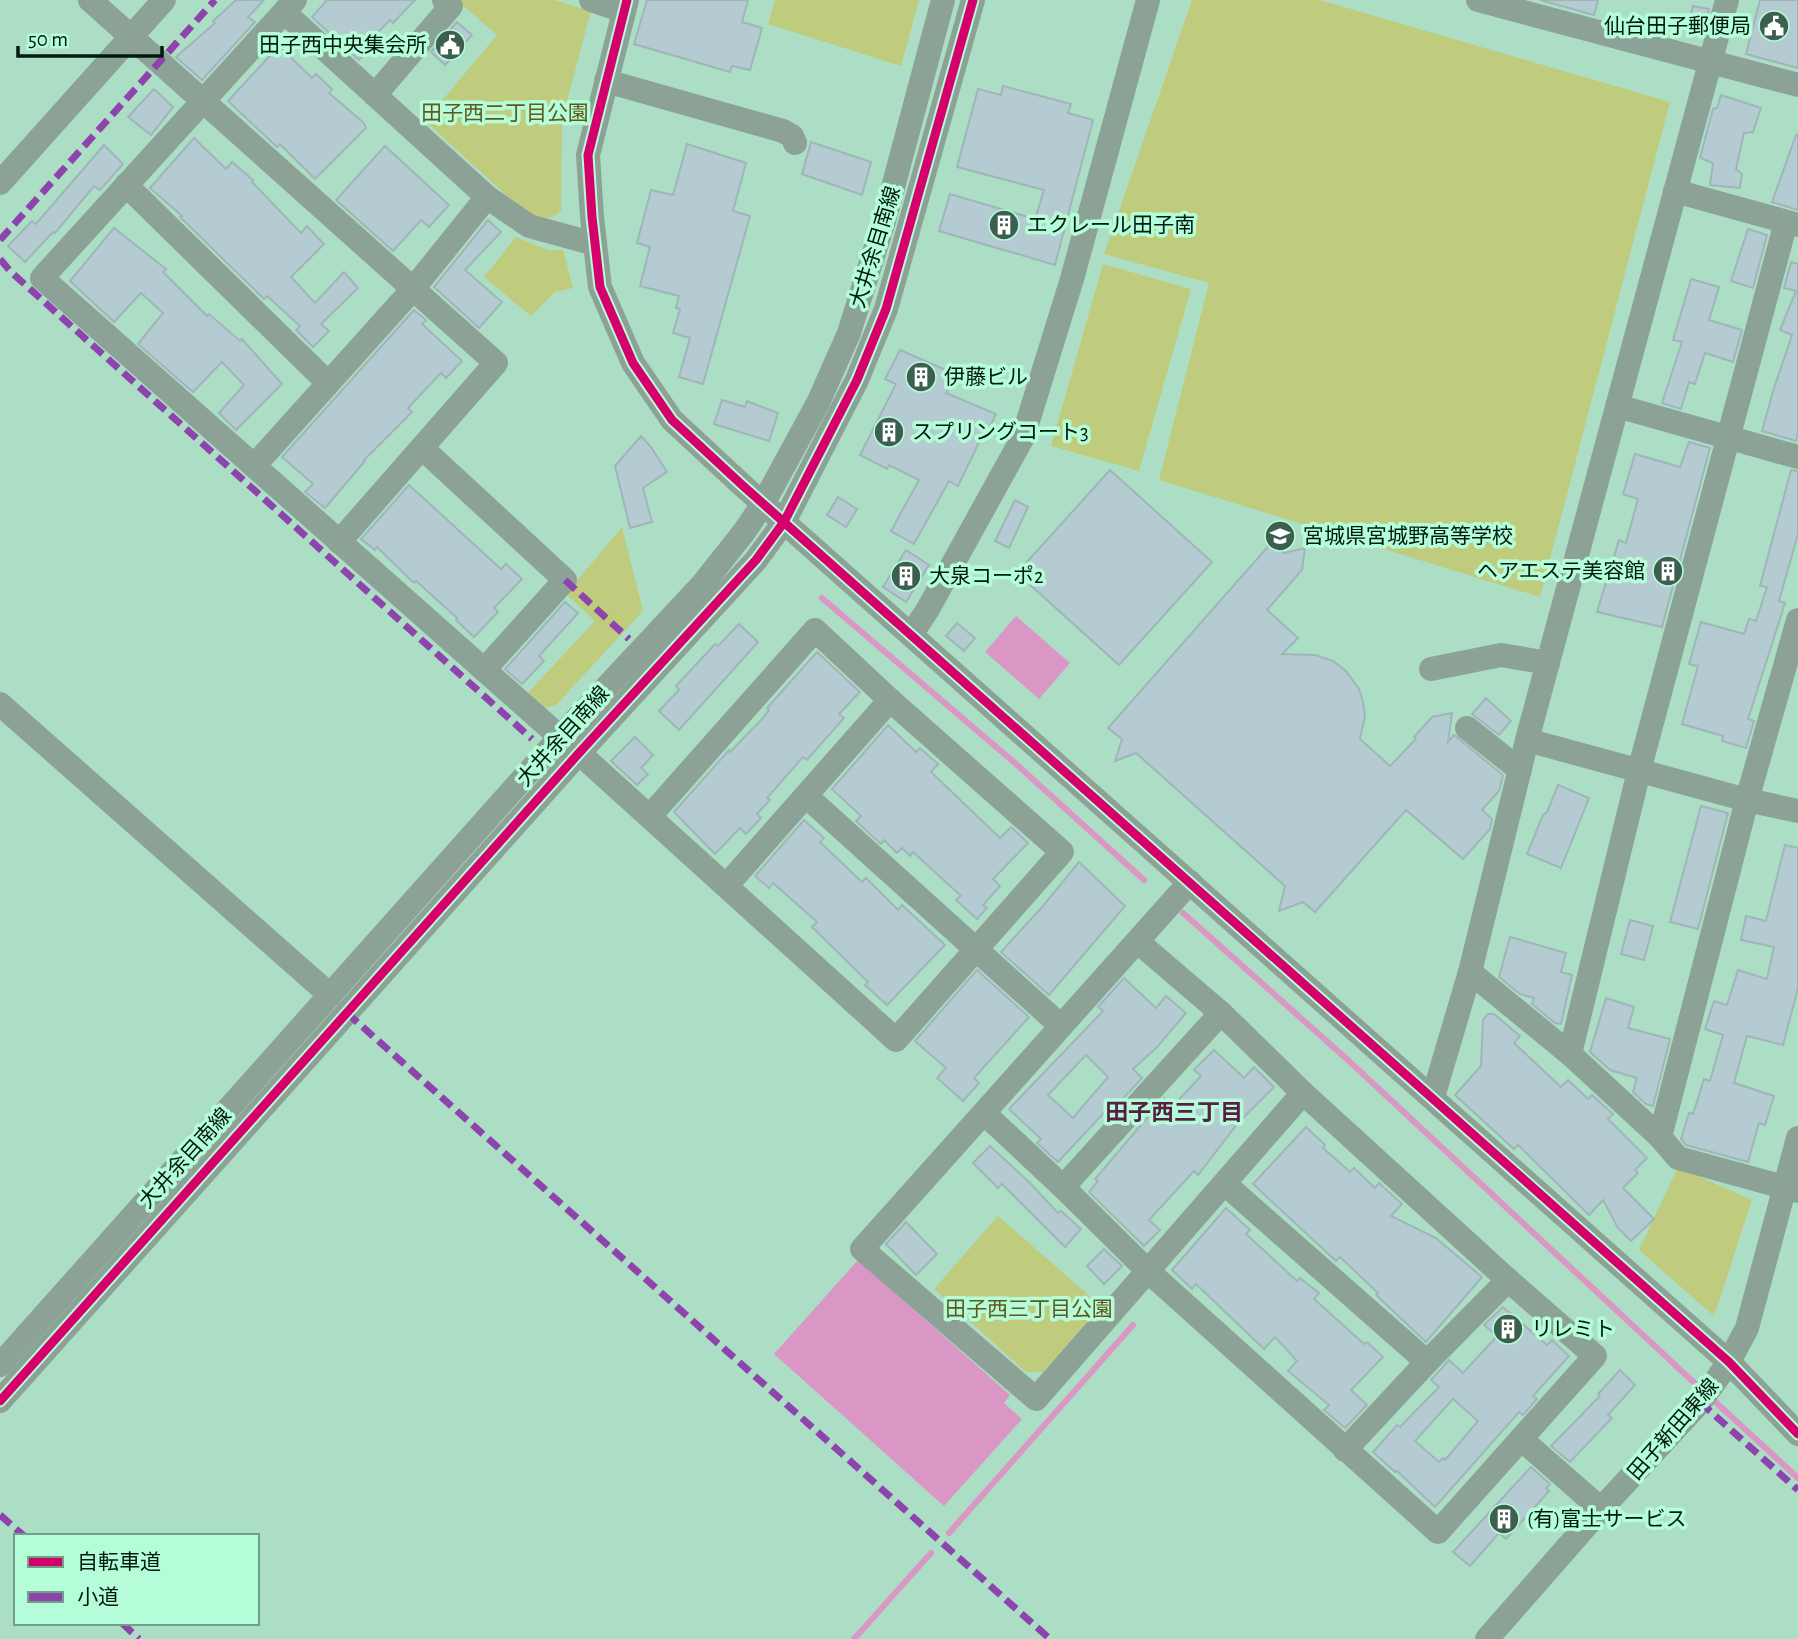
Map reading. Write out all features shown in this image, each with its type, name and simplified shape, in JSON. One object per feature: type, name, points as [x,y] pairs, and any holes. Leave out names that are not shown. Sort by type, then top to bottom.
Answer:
[{"type":"street","points":[[90,0],[496,363],[340,542]]},
{"type":"street","points":[[0,183],[164,0]]},
{"type":"street","points":[[375,94],[451,6],[444,0]]},
{"type":"street","points":[[591,0],[625,5],[588,155],[600,287],[633,363],[672,420],[763,504],[1729,1362],[1798,1434]]},
{"type":"street","name":"大井余目南線","points":[[0,1366],[330,995],[570,745],[744,533],[763,504],[818,403],[849,333],[884,221],[943,0]]},
{"type":"street","points":[[0,1401],[570,745],[756,560],[784,522],[858,380],[886,309],[972,0]]},
{"type":"street","points":[[911,635],[1023,437],[1072,279],[1148,0]]},
{"type":"street","points":[[1478,0],[1798,85]]},
{"type":"street","points":[[1433,1097],[1470,972],[1527,740],[1727,0]]},
{"type":"street","points":[[595,244],[529,226],[487,197],[375,94],[289,6],[42,278],[650,816],[896,1040],[1062,852],[815,630],[650,816]]},
{"type":"street","points":[[606,81],[783,131],[792,136],[794,143]]},
{"type":"street","points":[[125,185],[328,383]]},
{"type":"street","points":[[1570,1055],[1639,771],[1729,436],[1792,223],[1675,191]]},
{"type":"street","points":[[254,466],[413,289],[487,197]]},
{"type":"street","points":[[1618,406],[1798,457]]},
{"type":"street","points":[[422,448],[565,580],[484,670]]},
{"type":"street","points":[[1660,1137],[1747,800],[1798,620]]},
{"type":"street","points":[[1431,669],[1501,655],[1548,663]]},
{"type":"street","points":[[727,885],[890,700]]},
{"type":"street","points":[[0,704],[330,995]]},
{"type":"street","points":[[1467,728],[1520,770]]},
{"type":"street","points":[[1527,740],[1747,800],[1798,811]]},
{"type":"street","points":[[806,796],[1061,1026]]},
{"type":"street","points":[[1190,882],[985,1114],[862,1248],[1036,1399],[1303,1093]]},
{"type":"street","points":[[985,1114],[1149,1272],[1438,1532],[1595,1356],[1507,1280],[1303,1093],[1221,1013],[1138,942]]},
{"type":"street","points":[[1470,972],[1570,1055],[1660,1137],[1678,1158],[1792,1189]]},
{"type":"street","points":[[1063,1187],[1221,1013]]},
{"type":"street","name":"田子新田東線","points":[[1487,1639],[1708,1392],[1729,1362],[1747,1328],[1792,1189],[1798,1138]]},
{"type":"street","points":[[1225,1184],[1427,1362]]},
{"type":"street","points":[[1345,1450],[1507,1280]]},
{"type":"street","points":[[1521,1439],[1601,1509]]},
{"type":"green space","name":"田子西二丁目公園","points":[[457,0],[554,0],[591,11],[562,120],[561,211],[554,217],[541,218],[526,213],[425,121],[497,35]]},
{"type":"green space","points":[[775,0],[919,0],[901,66],[768,24]]},
{"type":"green space","points":[[1192,0],[1320,0],[1670,102],[1540,597],[1159,480],[1209,283],[1104,254]]},
{"type":"green space","points":[[516,237],[548,250],[563,250],[573,288],[555,292],[531,316],[484,277]]},
{"type":"green space","points":[[1103,264],[1191,289],[1139,471],[1051,446]]},
{"type":"green space","points":[[622,527],[643,611],[556,705],[542,709],[526,695],[595,621],[566,594]]},
{"type":"green space","points":[[1678,1167],[1752,1200],[1714,1316],[1639,1250]]},
{"type":"green space","name":"田子西三丁目公園","points":[[998,1216],[1101,1306],[1043,1372],[1026,1372],[934,1289]]},
{"type":"shaded area","points":[[1016,616],[1070,663],[1039,699],[985,652]]},
{"type":"shaded area","points":[[858,1260],[1010,1395],[1004,1403],[1022,1419],[944,1506],[774,1354]]},
{"type":"building","points":[[236,0],[264,0],[248,17],[255,22],[202,80],[176,57],[215,23],[213,21]]},
{"type":"building","points":[[327,0],[415,0],[393,23],[390,20],[367,43],[371,47],[359,60],[312,17]]},
{"type":"building","points":[[647,0],[748,0],[742,22],[762,28],[750,70],[732,66],[730,72],[634,44]]},
{"type":"building","points":[[1540,0],[1598,0],[1594,15]]},
{"type":"building","points":[[1760,0],[1798,0],[1798,68],[1746,54]]},
{"type":"building","points":[[1693,6],[1709,9],[1702,37],[1686,33]]},
{"type":"building","points":[[457,22],[472,35],[445,65],[431,52]]},
{"type":"building","points":[[279,46],[312,78],[316,74],[332,89],[329,93],[364,123],[366,128],[315,179],[280,144],[277,147],[228,101]]},
{"type":"building","points":[[1003,86],[1071,104],[1068,113],[1093,120],[1055,265],[939,231],[950,194],[1035,219],[1044,190],[957,167],[978,89],[1001,95]]},
{"type":"building","points":[[154,89],[173,107],[151,135],[128,117]]},
{"type":"building","points":[[1721,95],[1761,108],[1753,132],[1744,133],[1736,169],[1742,174],[1740,188],[1710,185],[1713,163],[1700,158],[1713,109],[1717,108]]},
{"type":"building","points":[[1798,135],[1798,210],[1772,202]]},
{"type":"building","points":[[194,138],[226,169],[232,162],[253,180],[301,233],[307,226],[324,244],[291,277],[315,303],[344,272],[358,288],[321,324],[329,331],[313,347],[296,330],[300,326],[267,296],[264,299],[180,217],[182,216],[150,188]]},
{"type":"building","points":[[811,142],[871,162],[862,195],[802,174]]},
{"type":"building","points":[[687,144],[746,163],[733,211],[750,216],[703,384],[679,377],[690,338],[673,333],[680,309],[676,308],[679,296],[640,286],[650,247],[637,243],[651,190],[673,195]]},
{"type":"building","points":[[104,145],[123,164],[100,190],[94,186],[55,233],[53,232],[25,262],[8,246],[32,221],[36,224]]},
{"type":"building","points":[[385,146],[449,205],[429,227],[421,220],[393,251],[336,200]]},
{"type":"building","points":[[488,220],[501,232],[465,270],[502,302],[479,328],[434,287]]},
{"type":"building","points":[[114,228],[166,269],[163,272],[207,316],[209,314],[240,341],[242,339],[282,384],[236,430],[219,413],[244,385],[222,362],[193,392],[138,344],[163,313],[141,293],[114,322],[70,281]]},
{"type":"building","points":[[1748,229],[1767,235],[1753,288],[1731,281]]},
{"type":"building","points":[[1791,262],[1798,264],[1796,441],[1762,431],[1792,335],[1780,330],[1796,291],[1784,288]]},
{"type":"building","points":[[1691,279],[1719,287],[1709,320],[1742,330],[1733,362],[1705,353],[1695,384],[1689,382],[1681,409],[1662,403],[1682,342],[1673,340]]},
{"type":"building","points":[[414,310],[426,320],[422,324],[462,361],[446,378],[441,373],[408,408],[412,412],[364,460],[325,508],[305,492],[313,484],[282,457]]},
{"type":"building","points":[[900,350],[957,375],[946,393],[996,414],[987,433],[984,432],[958,486],[949,481],[914,544],[891,531],[919,480],[889,465],[887,469],[860,455],[896,384],[885,379]]},
{"type":"building","points":[[722,400],[745,407],[747,401],[778,413],[769,441],[714,424]]},
{"type":"building","points":[[641,436],[667,472],[643,488],[652,522],[630,528],[615,466]]},
{"type":"building","points":[[1689,442],[1710,448],[1662,627],[1597,612],[1619,540],[1626,543],[1638,499],[1623,494],[1635,454],[1680,467]]},
{"type":"building","points":[[1110,470],[1212,562],[1119,665],[1017,573]]},
{"type":"building","points":[[1791,470],[1798,471],[1798,534],[1779,601],[1785,603],[1748,719],[1754,721],[1746,748],[1722,741],[1723,736],[1682,724],[1698,666],[1689,664],[1701,622],[1744,634],[1749,619],[1756,621],[1767,587],[1760,586]]},
{"type":"building","points":[[409,485],[501,569],[506,564],[522,579],[494,608],[498,612],[474,637],[457,618],[416,581],[414,583],[377,547],[375,550],[361,539]]},
{"type":"building","points":[[838,497],[857,509],[846,527],[827,515]]},
{"type":"building","points":[[1015,500],[1028,507],[1009,548],[995,541]]},
{"type":"building","points":[[1272,542],[1284,553],[1305,548],[1302,570],[1267,610],[1298,638],[1282,654],[1315,655],[1333,661],[1346,671],[1359,689],[1363,702],[1365,716],[1360,739],[1390,766],[1416,739],[1414,737],[1432,717],[1452,713],[1448,742],[1454,735],[1503,775],[1499,791],[1482,810],[1492,819],[1490,829],[1463,859],[1406,810],[1315,912],[1303,902],[1279,911],[1285,886],[1136,753],[1115,761],[1122,739],[1108,728]]},
{"type":"building","name":"大泉コーポ2","points":[[906,550],[929,565],[906,602],[883,587]]},
{"type":"building","points":[[565,602],[578,613],[539,656],[544,661],[522,684],[505,669]]},
{"type":"building","points":[[957,623],[975,638],[964,651],[946,636]]},
{"type":"building","points":[[739,624],[758,642],[679,730],[659,711],[679,690],[676,686],[715,644],[718,646]]},
{"type":"building","points":[[817,652],[860,692],[839,714],[844,718],[807,760],[803,757],[767,798],[770,800],[757,814],[761,818],[746,834],[740,828],[715,854],[674,812],[729,750],[730,752],[762,719],[769,710],[767,708]]},
{"type":"building","points":[[1486,698],[1511,721],[1499,735],[1472,714]]},
{"type":"building","points":[[888,725],[916,752],[920,748],[938,764],[931,772],[1000,838],[1011,827],[1028,843],[993,879],[1000,886],[983,905],[987,908],[977,919],[956,900],[961,896],[913,852],[910,856],[902,848],[897,853],[884,840],[881,844],[856,821],[861,816],[832,789]]},
{"type":"building","points":[[635,737],[653,755],[641,768],[648,774],[637,785],[611,761]]},
{"type":"building","points":[[1558,785],[1589,798],[1561,868],[1527,854]]},
{"type":"building","points":[[1701,806],[1728,813],[1698,929],[1670,922]]},
{"type":"building","points":[[804,820],[824,838],[820,842],[862,882],[866,878],[898,910],[902,905],[945,945],[887,1005],[865,985],[868,982],[812,927],[817,922],[773,883],[769,888],[755,876]]},
{"type":"building","points":[[1785,845],[1798,848],[1798,988],[1783,1045],[1747,1036],[1734,1083],[1774,1096],[1765,1125],[1759,1123],[1748,1162],[1686,1145],[1681,1139],[1689,1113],[1693,1114],[1704,1079],[1710,1081],[1723,1035],[1705,1029],[1714,1001],[1727,1005],[1738,970],[1767,979],[1774,947],[1741,940],[1746,916],[1766,921]]},
{"type":"building","points":[[1079,862],[1125,906],[1049,995],[1001,952]]},
{"type":"building","points":[[1630,920],[1653,926],[1644,960],[1621,954]]},
{"type":"building","points":[[1510,937],[1566,953],[1561,972],[1572,975],[1561,1024],[1555,1023],[1532,1004],[1534,998],[1520,994],[1499,977]]},
{"type":"building","points":[[977,970],[1029,1017],[974,1078],[979,1083],[963,1101],[937,1078],[946,1068],[915,1041]]},
{"type":"building","points":[[1124,978],[1156,1008],[1166,996],[1186,1013],[1157,1047],[1133,1069],[1142,1078],[1117,1105],[1114,1102],[1058,1162],[1037,1143],[1041,1139],[1009,1109],[1103,1011],[1098,1007]],"holes":[[[1086,1055],[1108,1077],[1073,1118],[1048,1095]]]},
{"type":"building","points":[[1606,998],[1634,1007],[1628,1028],[1670,1039],[1653,1106],[1646,1104],[1633,1092],[1637,1078],[1610,1070],[1590,1052]]},
{"type":"building","points":[[1488,1014],[1494,1014],[1520,1036],[1514,1043],[1561,1087],[1568,1080],[1588,1099],[1592,1095],[1613,1114],[1608,1119],[1647,1158],[1635,1170],[1638,1173],[1623,1188],[1654,1219],[1631,1241],[1618,1228],[1603,1200],[1589,1215],[1518,1145],[1514,1149],[1455,1095],[1481,1066],[1483,1020]]},
{"type":"building","points":[[1214,1050],[1244,1078],[1254,1067],[1274,1087],[1238,1123],[1198,1175],[1194,1171],[1149,1220],[1160,1230],[1144,1246],[1089,1192],[1098,1181],[1095,1179],[1164,1098],[1173,1106],[1201,1076],[1194,1070]]},
{"type":"building","points":[[1306,1127],[1325,1145],[1323,1148],[1350,1172],[1354,1168],[1375,1188],[1379,1183],[1402,1204],[1391,1216],[1436,1238],[1482,1277],[1426,1342],[1340,1257],[1336,1261],[1253,1184]]},
{"type":"building","points":[[990,1146],[1058,1213],[1061,1211],[1081,1229],[1065,1247],[1002,1184],[998,1188],[973,1163]]},
{"type":"building","points":[[1226,1208],[1250,1230],[1246,1234],[1297,1281],[1300,1278],[1319,1293],[1314,1299],[1364,1344],[1367,1342],[1383,1357],[1351,1390],[1367,1405],[1345,1428],[1324,1410],[1329,1405],[1288,1371],[1297,1361],[1275,1337],[1264,1349],[1196,1284],[1192,1289],[1172,1270]]},
{"type":"building","points":[[906,1222],[937,1254],[916,1275],[886,1244]]},
{"type":"building","points":[[1104,1249],[1122,1266],[1104,1284],[1087,1266]]},
{"type":"building","points":[[1503,1307],[1547,1345],[1552,1340],[1569,1356],[1533,1396],[1537,1399],[1523,1415],[1519,1412],[1435,1507],[1373,1452],[1397,1425],[1400,1427],[1439,1387],[1431,1380],[1449,1360],[1463,1373],[1497,1336],[1484,1325]],"holes":[[[1453,1399],[1478,1421],[1445,1460],[1443,1458],[1439,1462],[1415,1441]]]},
{"type":"building","points":[[1620,1370],[1635,1385],[1608,1415],[1612,1418],[1570,1462],[1551,1446],[1600,1396],[1598,1394]]},
{"type":"building","points":[[1531,1467],[1550,1484],[1546,1488],[1549,1491],[1506,1539],[1499,1533],[1470,1566],[1453,1552]]},
{"type":"waterway","points":[[822,598],[1016,764],[1144,880]]},
{"type":"waterway","points":[[1183,913],[1349,1061],[1702,1390]]},
{"type":"waterway","points":[[949,1533],[1133,1325]]},
{"type":"waterway","points":[[1710,1397],[1798,1478]]},
{"type":"waterway","points":[[854,1639],[931,1553]]},
{"type":"marked path","points":[[0,240],[215,0]]},
{"type":"marked path","points":[[0,259],[11,272],[532,739]]},
{"type":"marked path","points":[[565,580],[629,639]]},
{"type":"marked path","points":[[347,1013],[1050,1639]]},
{"type":"marked path","points":[[1700,1402],[1798,1490]]},
{"type":"marked path","points":[[0,1515],[22,1534]]},
{"type":"marked path","points":[[124,1625],[139,1639]]},
{"type":"cycle path","points":[[627,0],[588,155],[592,217],[600,287],[633,363],[672,420],[1729,1362],[1798,1434]]},
{"type":"cycle path","points":[[0,1401],[579,753],[756,560],[784,522],[857,380],[886,309],[973,0]]},
{"type":"place","name":"仙台田子郵便局","points":[[1774,26]]},
{"type":"place","name":"田子西中央集会所","points":[[450,45]]},
{"type":"place","name":"エクレール田子南","points":[[1004,225]]},
{"type":"place","name":"伊藤ビル","points":[[921,377]]},
{"type":"place","name":"スプリングコート3","points":[[889,432]]},
{"type":"place","name":"宮城県宮城野高等学校","points":[[1280,536]]},
{"type":"place","name":"ヘアエステ美容館","points":[[1668,571]]},
{"type":"place","name":"大泉コーポ2","points":[[906,576]]},
{"type":"place","name":"リレミト","points":[[1508,1329]]},
{"type":"place","name":"(有)富士サービス","points":[[1504,1519]]},
{"type":"district","name":"田子西三丁目","points":[[1174,1112]]}]
